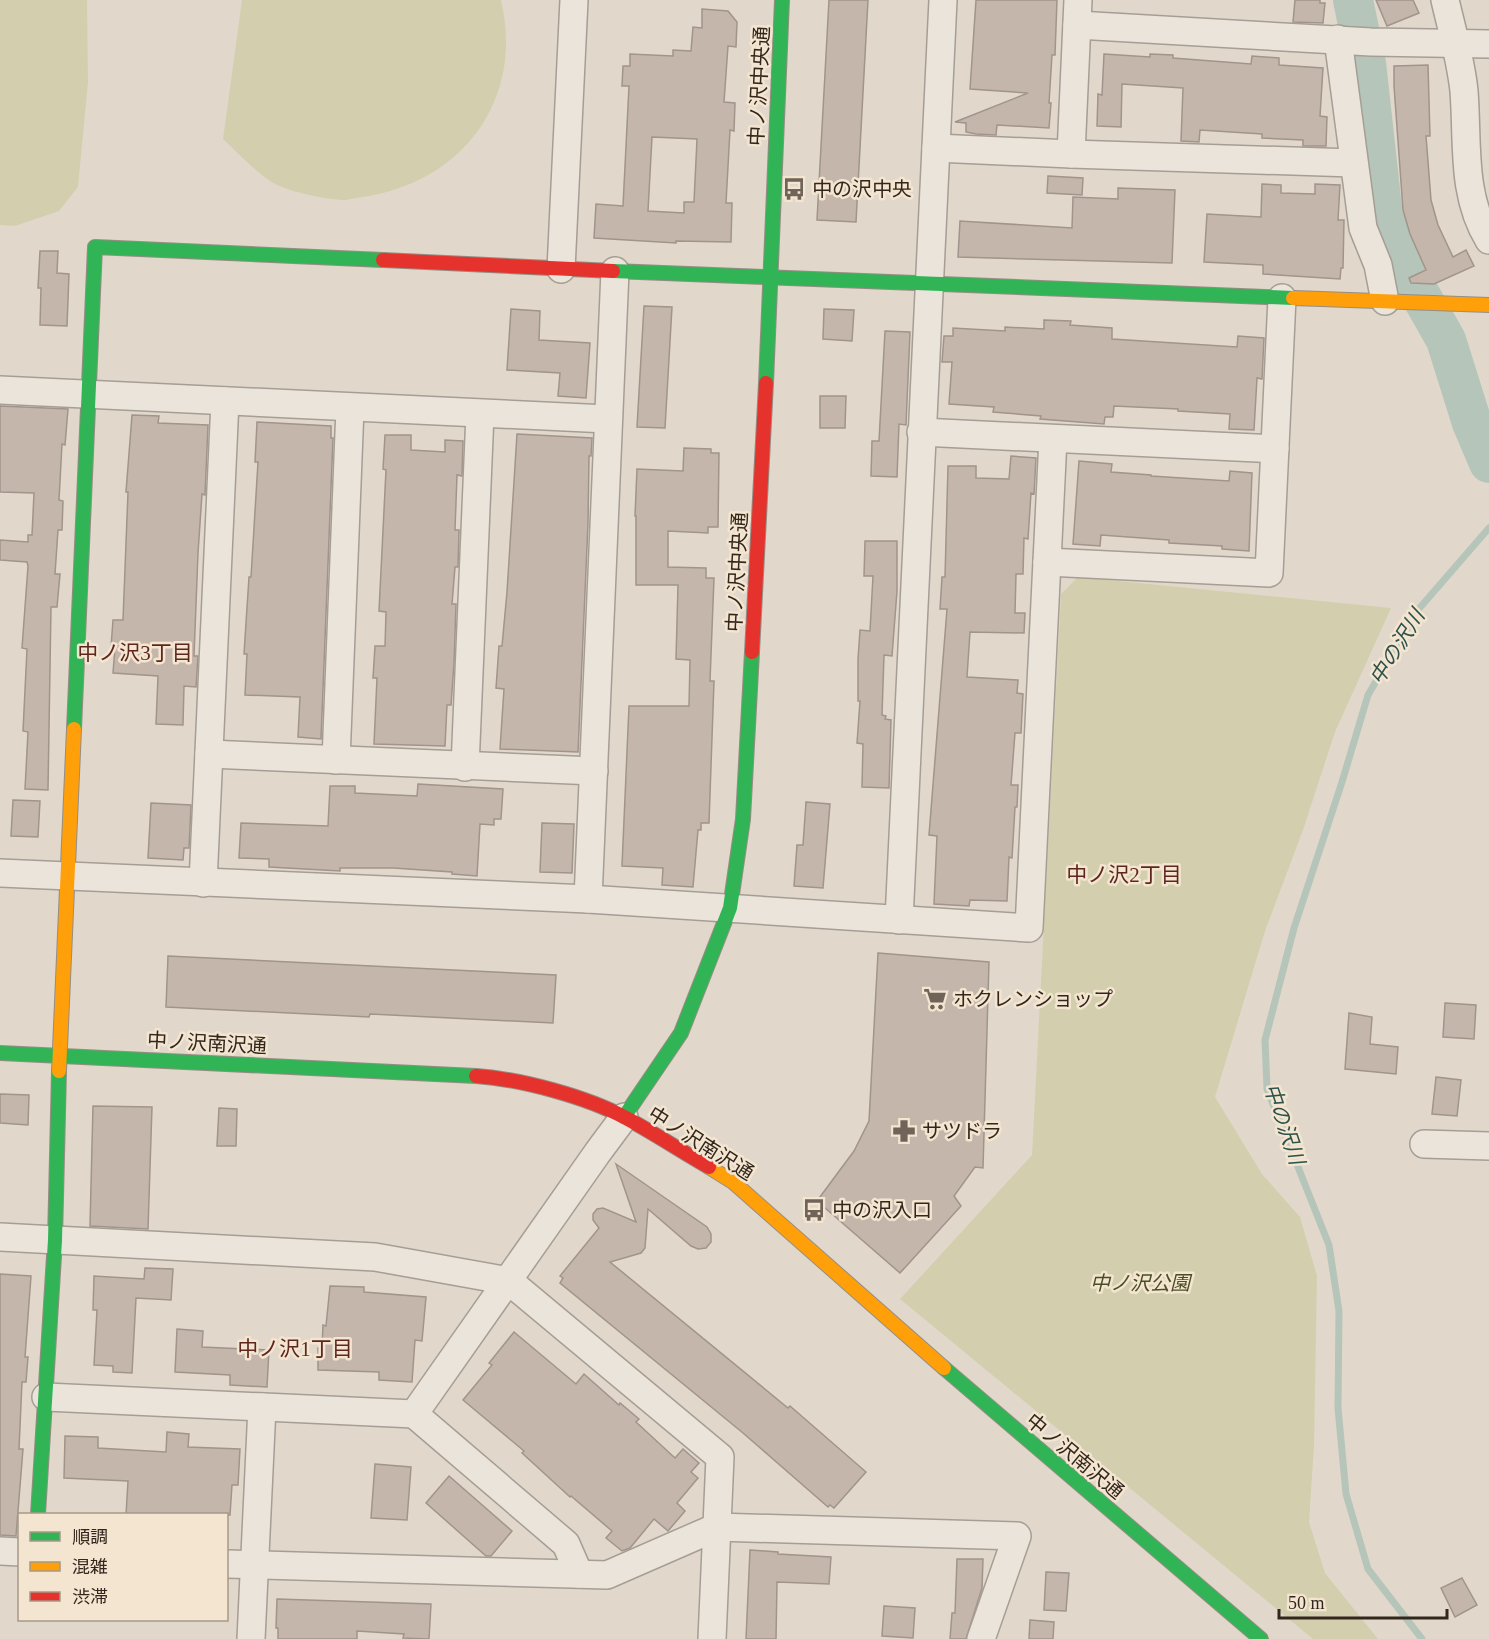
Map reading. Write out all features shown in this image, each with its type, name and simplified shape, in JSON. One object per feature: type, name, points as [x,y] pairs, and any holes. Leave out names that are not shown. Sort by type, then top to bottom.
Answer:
[{"type":"street","points":[[561,269],[574,0]]},
{"type":"street","name":"中ノ沢中央通","points":[[624,1118],[681,1033],[730,908],[743,819],[772,278],[771,246],[782,0]]},
{"type":"street","points":[[899,920],[942,0]]},
{"type":"street","points":[[1446,0],[1463,89],[1469,191],[1480,225],[1489,240]]},
{"type":"street","points":[[1071,154],[1077,12],[1353,40],[1489,44]]},
{"type":"street","points":[[1353,40],[1353,163],[1362,228],[1393,302]]},
{"type":"street","points":[[936,148],[1353,163]]},
{"type":"street","points":[[38,1513],[55,1240],[59,1056],[95,247],[772,278],[1489,305]]},
{"type":"street","points":[[588,899],[615,271]]},
{"type":"street","points":[[1047,562],[1269,573],[1282,298]]},
{"type":"street","points":[[0,390],[607,419]]},
{"type":"street","points":[[203,883],[225,401]]},
{"type":"street","points":[[336,760],[350,408]]},
{"type":"street","points":[[465,767],[480,414]]},
{"type":"street","points":[[921,432],[1275,449]]},
{"type":"street","points":[[0,873],[588,899],[1029,928],[1053,439]]},
{"type":"street","points":[[209,754],[594,771]]},
{"type":"street","name":"中ノ沢南沢通","points":[[0,1053],[490,1077],[558,1091],[624,1118],[733,1182],[1016,1431],[1261,1639]]},
{"type":"street","points":[[414,1414],[624,1118]]},
{"type":"street","points":[[1424,1144],[1489,1146]]},
{"type":"street","points":[[0,1238],[375,1257],[508,1281],[720,1457],[712,1639]]},
{"type":"street","points":[[46,1397],[414,1414],[566,1544],[579,1574]]},
{"type":"street","points":[[251,1639],[262,1407]]},
{"type":"street","points":[[228,1564],[607,1575],[717,1527],[1017,1536],[981,1639]]},
{"type":"street","points":[[0,1551],[18,1552]]},
{"type":"green space","points":[[0,0],[87,0],[88,82],[78,187],[59,211],[15,226],[0,225]]},
{"type":"green space","points":[[242,0],[501,0],[506,36],[504,69],[495,100],[480,128],[459,152],[434,172],[403,187],[346,200],[312,196],[279,186],[257,171],[223,139]]},
{"type":"green space","name":"中ノ沢公園","points":[[1078,577],[1391,608],[1335,732],[1303,830],[1265,931],[1215,1097],[1262,1174],[1300,1217],[1317,1276],[1314,1446],[1309,1522],[1325,1573],[1378,1639],[1313,1639],[900,1299],[1032,1155],[1061,594]]},
{"type":"building","points":[[829,0],[868,0],[856,222],[817,220]]},
{"type":"building","points":[[976,0],[1057,0],[1049,128],[997,125],[996,135],[976,134],[966,132],[966,123],[955,122],[1028,93],[970,89]]},
{"type":"building","points":[[1295,0],[1320,0],[1320,3],[1325,3],[1323,23],[1293,22]]},
{"type":"building","points":[[1376,0],[1413,0],[1419,13],[1387,26]]},
{"type":"building","points":[[702,9],[728,11],[737,22],[736,47],[728,46],[724,102],[735,103],[734,131],[730,130],[726,203],[732,203],[731,242],[676,241],[676,243],[594,238],[596,204],[623,206],[629,86],[622,86],[623,66],[630,66],[630,54],[673,56],[673,50],[691,51],[693,27],[702,28]],"holes":[[[652,137],[697,139],[694,202],[684,202],[684,213],[648,211]]]},
{"type":"building","points":[[1104,54],[1150,57],[1150,54],[1173,55],[1173,58],[1251,64],[1252,56],[1279,58],[1279,65],[1323,68],[1320,116],[1327,117],[1326,146],[1303,146],[1303,140],[1262,138],[1262,134],[1200,130],[1199,142],[1181,141],[1183,88],[1122,84],[1121,127],[1097,126],[1098,94],[1102,95]]},
{"type":"building","points":[[1428,65],[1430,136],[1426,136],[1431,200],[1438,225],[1453,257],[1466,250],[1474,266],[1434,284],[1411,283],[1409,278],[1426,270],[1410,234],[1403,210],[1394,86],[1394,66]]},
{"type":"building","points":[[1048,176],[1083,178],[1082,195],[1047,193]]},
{"type":"building","points":[[1262,184],[1281,185],[1281,193],[1315,194],[1315,184],[1340,185],[1338,220],[1344,220],[1343,268],[1341,268],[1340,279],[1263,274],[1263,265],[1204,262],[1207,214],[1261,217]]},
{"type":"building","points":[[1118,188],[1175,190],[1172,263],[958,257],[960,221],[1072,228],[1073,197],[1118,199]]},
{"type":"building","points":[[40,251],[58,251],[57,273],[69,274],[67,326],[40,325],[41,288],[38,288]]},
{"type":"building","points":[[644,306],[672,307],[665,428],[637,427]]},
{"type":"building","points":[[511,309],[540,311],[539,340],[590,343],[586,398],[558,396],[560,373],[507,370]]},
{"type":"building","points":[[824,309],[854,310],[852,341],[823,339]]},
{"type":"building","points":[[1044,320],[1071,321],[1070,325],[1112,328],[1112,339],[1237,347],[1238,336],[1264,338],[1262,379],[1257,378],[1254,430],[1229,429],[1230,414],[1178,411],[1178,409],[1114,406],[1113,417],[1105,417],[1104,424],[1040,419],[1041,416],[993,412],[994,407],[949,404],[952,362],[942,362],[944,336],[953,336],[953,328],[1005,331],[1005,327],[1044,329]]},
{"type":"building","points":[[885,331],[910,332],[906,425],[899,424],[897,477],[871,476],[872,441],[879,441]]},
{"type":"building","points":[[820,396],[846,396],[845,428],[820,428]]},
{"type":"building","points":[[0,406],[68,409],[65,445],[62,444],[59,500],[63,501],[62,530],[58,530],[55,574],[60,574],[57,607],[51,607],[48,790],[25,789],[28,732],[23,731],[27,649],[22,648],[28,566],[27,562],[0,560],[0,540],[28,542],[28,535],[32,535],[34,493],[0,492]]},
{"type":"building","points":[[132,415],[159,416],[158,423],[208,425],[205,495],[202,494],[198,553],[194,656],[198,656],[196,687],[184,686],[183,725],[156,724],[158,676],[113,673],[115,647],[111,647],[113,620],[123,620],[128,492],[126,492]]},
{"type":"building","points":[[257,422],[331,426],[331,438],[333,438],[321,739],[298,737],[300,697],[245,695],[247,654],[244,654],[258,462],[255,462]]},
{"type":"building","points":[[517,434],[592,438],[591,456],[589,456],[578,752],[500,749],[504,689],[496,688],[499,646],[502,646],[507,592]]},
{"type":"building","points":[[385,435],[411,435],[411,450],[445,452],[445,440],[463,441],[462,476],[457,475],[455,530],[459,530],[458,567],[455,567],[452,604],[456,604],[454,663],[451,705],[447,705],[445,746],[374,744],[377,678],[373,678],[375,646],[385,646],[386,612],[379,611],[386,470],[383,469]]},
{"type":"building","points":[[684,448],[711,449],[711,453],[719,453],[718,527],[708,527],[708,533],[668,531],[668,567],[706,568],[706,578],[714,578],[710,681],[714,681],[709,823],[701,823],[701,830],[698,830],[693,887],[662,885],[663,868],[622,866],[629,706],[689,706],[690,660],[676,659],[678,585],[636,585],[637,469],[683,471]]},
{"type":"building","points":[[1011,456],[1036,458],[1028,539],[1024,538],[1023,574],[1016,574],[1015,613],[1025,613],[1024,633],[970,632],[967,677],[1018,680],[1017,693],[1023,694],[1021,733],[1015,733],[1011,785],[1018,785],[1017,807],[1015,807],[1012,858],[1009,857],[1007,901],[970,900],[969,906],[934,904],[937,836],[929,835],[947,609],[940,609],[942,577],[945,577],[948,466],[976,466],[976,478],[1009,479]]},
{"type":"building","points":[[1079,461],[1112,464],[1111,472],[1151,476],[1229,481],[1230,471],[1252,473],[1249,551],[1222,549],[1222,546],[1169,543],[1169,540],[1101,535],[1100,546],[1073,544]]},
{"type":"building","points":[[865,541],[897,541],[897,591],[892,656],[884,655],[882,715],[886,716],[885,719],[891,720],[889,788],[862,787],[863,744],[857,743],[860,701],[858,701],[858,659],[860,630],[870,631],[873,576],[864,576]]},
{"type":"building","points":[[418,784],[503,789],[501,819],[494,819],[494,825],[480,824],[477,876],[393,868],[340,868],[340,871],[269,867],[269,859],[239,858],[241,823],[328,826],[330,786],[355,786],[355,793],[417,796]]},
{"type":"building","points":[[13,800],[40,801],[38,837],[11,836]]},
{"type":"building","points":[[806,802],[830,804],[823,888],[794,886],[797,845],[803,845]]},
{"type":"building","points":[[151,803],[191,805],[189,848],[184,848],[183,860],[148,858]]},
{"type":"building","points":[[542,823],[574,824],[572,873],[540,872]]},
{"type":"building","points":[[878,953],[989,962],[983,1168],[975,1167],[954,1196],[961,1206],[900,1273],[817,1201],[854,1151],[869,1121]]},
{"type":"building","points":[[168,956],[556,975],[553,1023],[166,1007]]},
{"type":"building","points":[[1445,1003],[1476,1005],[1474,1039],[1443,1037]]},
{"type":"building","points":[[1349,1013],[1372,1017],[1370,1044],[1398,1047],[1396,1074],[1345,1069]]},
{"type":"building","points":[[1436,1077],[1461,1080],[1457,1116],[1432,1114]]},
{"type":"building","points":[[0,1094],[29,1095],[28,1125],[0,1123]]},
{"type":"building","points":[[93,1106],[152,1107],[148,1229],[90,1226]]},
{"type":"building","points":[[219,1108],[237,1109],[236,1146],[217,1146]]},
{"type":"building","points":[[616,1164],[707,1227],[711,1234],[711,1242],[706,1248],[698,1249],[691,1246],[648,1209],[645,1248],[641,1253],[610,1262],[788,1408],[790,1406],[866,1472],[834,1508],[830,1505],[828,1507],[743,1433],[560,1283],[563,1278],[560,1276],[599,1228],[593,1220],[593,1214],[597,1209],[603,1208],[636,1222]]},
{"type":"building","points":[[145,1268],[173,1269],[171,1300],[136,1298],[132,1373],[113,1372],[113,1366],[94,1365],[97,1310],[93,1310],[94,1276],[144,1279]]},
{"type":"building","points":[[0,1274],[31,1276],[25,1357],[28,1357],[26,1382],[22,1382],[19,1449],[23,1449],[16,1536],[0,1535]]},
{"type":"building","points":[[330,1286],[364,1287],[364,1292],[426,1297],[422,1341],[415,1340],[412,1382],[379,1380],[379,1372],[318,1370],[318,1348],[322,1348],[323,1325],[326,1326]]},
{"type":"building","points":[[177,1329],[203,1331],[202,1347],[269,1350],[267,1387],[230,1385],[230,1375],[175,1372]]},
{"type":"building","points":[[514,1332],[576,1384],[584,1374],[619,1405],[620,1403],[639,1419],[636,1422],[675,1458],[683,1449],[699,1463],[691,1472],[698,1478],[677,1503],[685,1511],[668,1531],[654,1519],[630,1548],[622,1551],[606,1538],[612,1531],[570,1497],[522,1453],[524,1451],[463,1400],[492,1365],[489,1363]]},
{"type":"building","points":[[167,1432],[189,1434],[188,1447],[240,1449],[238,1485],[232,1485],[230,1515],[228,1513],[126,1513],[128,1481],[64,1478],[65,1436],[98,1437],[98,1448],[166,1452]]},
{"type":"building","points":[[375,1464],[411,1467],[407,1520],[371,1518]]},
{"type":"building","points":[[449,1476],[512,1531],[491,1556],[486,1556],[426,1503]]},
{"type":"building","points":[[750,1550],[831,1557],[829,1584],[777,1582],[776,1639],[746,1639]]},
{"type":"building","points":[[957,1559],[983,1559],[982,1588],[966,1639],[950,1639],[952,1613],[955,1613]]},
{"type":"building","points":[[1046,1572],[1069,1573],[1066,1611],[1044,1610]]},
{"type":"building","points":[[1462,1578],[1477,1605],[1455,1617],[1441,1588]]},
{"type":"building","points":[[277,1599],[431,1604],[429,1639],[403,1638],[404,1634],[357,1631],[357,1639],[278,1639]]},
{"type":"building","points":[[884,1606],[915,1608],[913,1638],[882,1636]]},
{"type":"building","points":[[1030,1620],[1054,1622],[1053,1639],[1029,1639]]},
{"type":"waterway","points":[[1353,0],[1366,63],[1383,217],[1404,266],[1446,340],[1472,423],[1489,463]]},
{"type":"waterway","name":"中の沢川","points":[[1422,1639],[1368,1569],[1346,1494],[1338,1408],[1339,1311],[1329,1245],[1267,1089],[1265,1040],[1294,928],[1368,695],[1417,611],[1489,528]]},
{"type":"traffic: fast","points":[[766,383],[782,0]]},
{"type":"traffic: fast","points":[[74,729],[95,247],[383,260]]},
{"type":"traffic: fast","points":[[613,271],[1293,298]]},
{"type":"traffic: fast","points":[[624,1117],[681,1033],[730,908],[743,819],[752,652]]},
{"type":"traffic: fast","points":[[0,1053],[476,1076]]},
{"type":"traffic: fast","points":[[38,1513],[55,1240],[59,1071]]},
{"type":"traffic: fast","points":[[944,1368],[1261,1639]]},
{"type":"traffic: slow","points":[[1293,298],[1489,305]]},
{"type":"traffic: slow","points":[[59,1071],[74,729]]},
{"type":"traffic: slow","points":[[709,1167],[733,1182],[944,1368]]},
{"type":"traffic: jam","points":[[383,260],[613,271]]},
{"type":"traffic: jam","points":[[752,652],[766,383]]},
{"type":"traffic: jam","points":[[476,1076],[533,1085],[573,1096],[610,1110],[709,1167]]},
{"type":"place","name":"中の沢中央","points":[[794,189]]},
{"type":"place","name":"ホクレンショップ","points":[[935,999]]},
{"type":"place","name":"サツドラ","points":[[904,1131]]},
{"type":"place","name":"中の沢入口","points":[[814,1210]]},
{"type":"district","name":"中ノ沢3丁目","points":[[135,653]]},
{"type":"district","name":"中ノ沢2丁目","points":[[1124,875]]},
{"type":"district","name":"中ノ沢1丁目","points":[[295,1349]]}]
